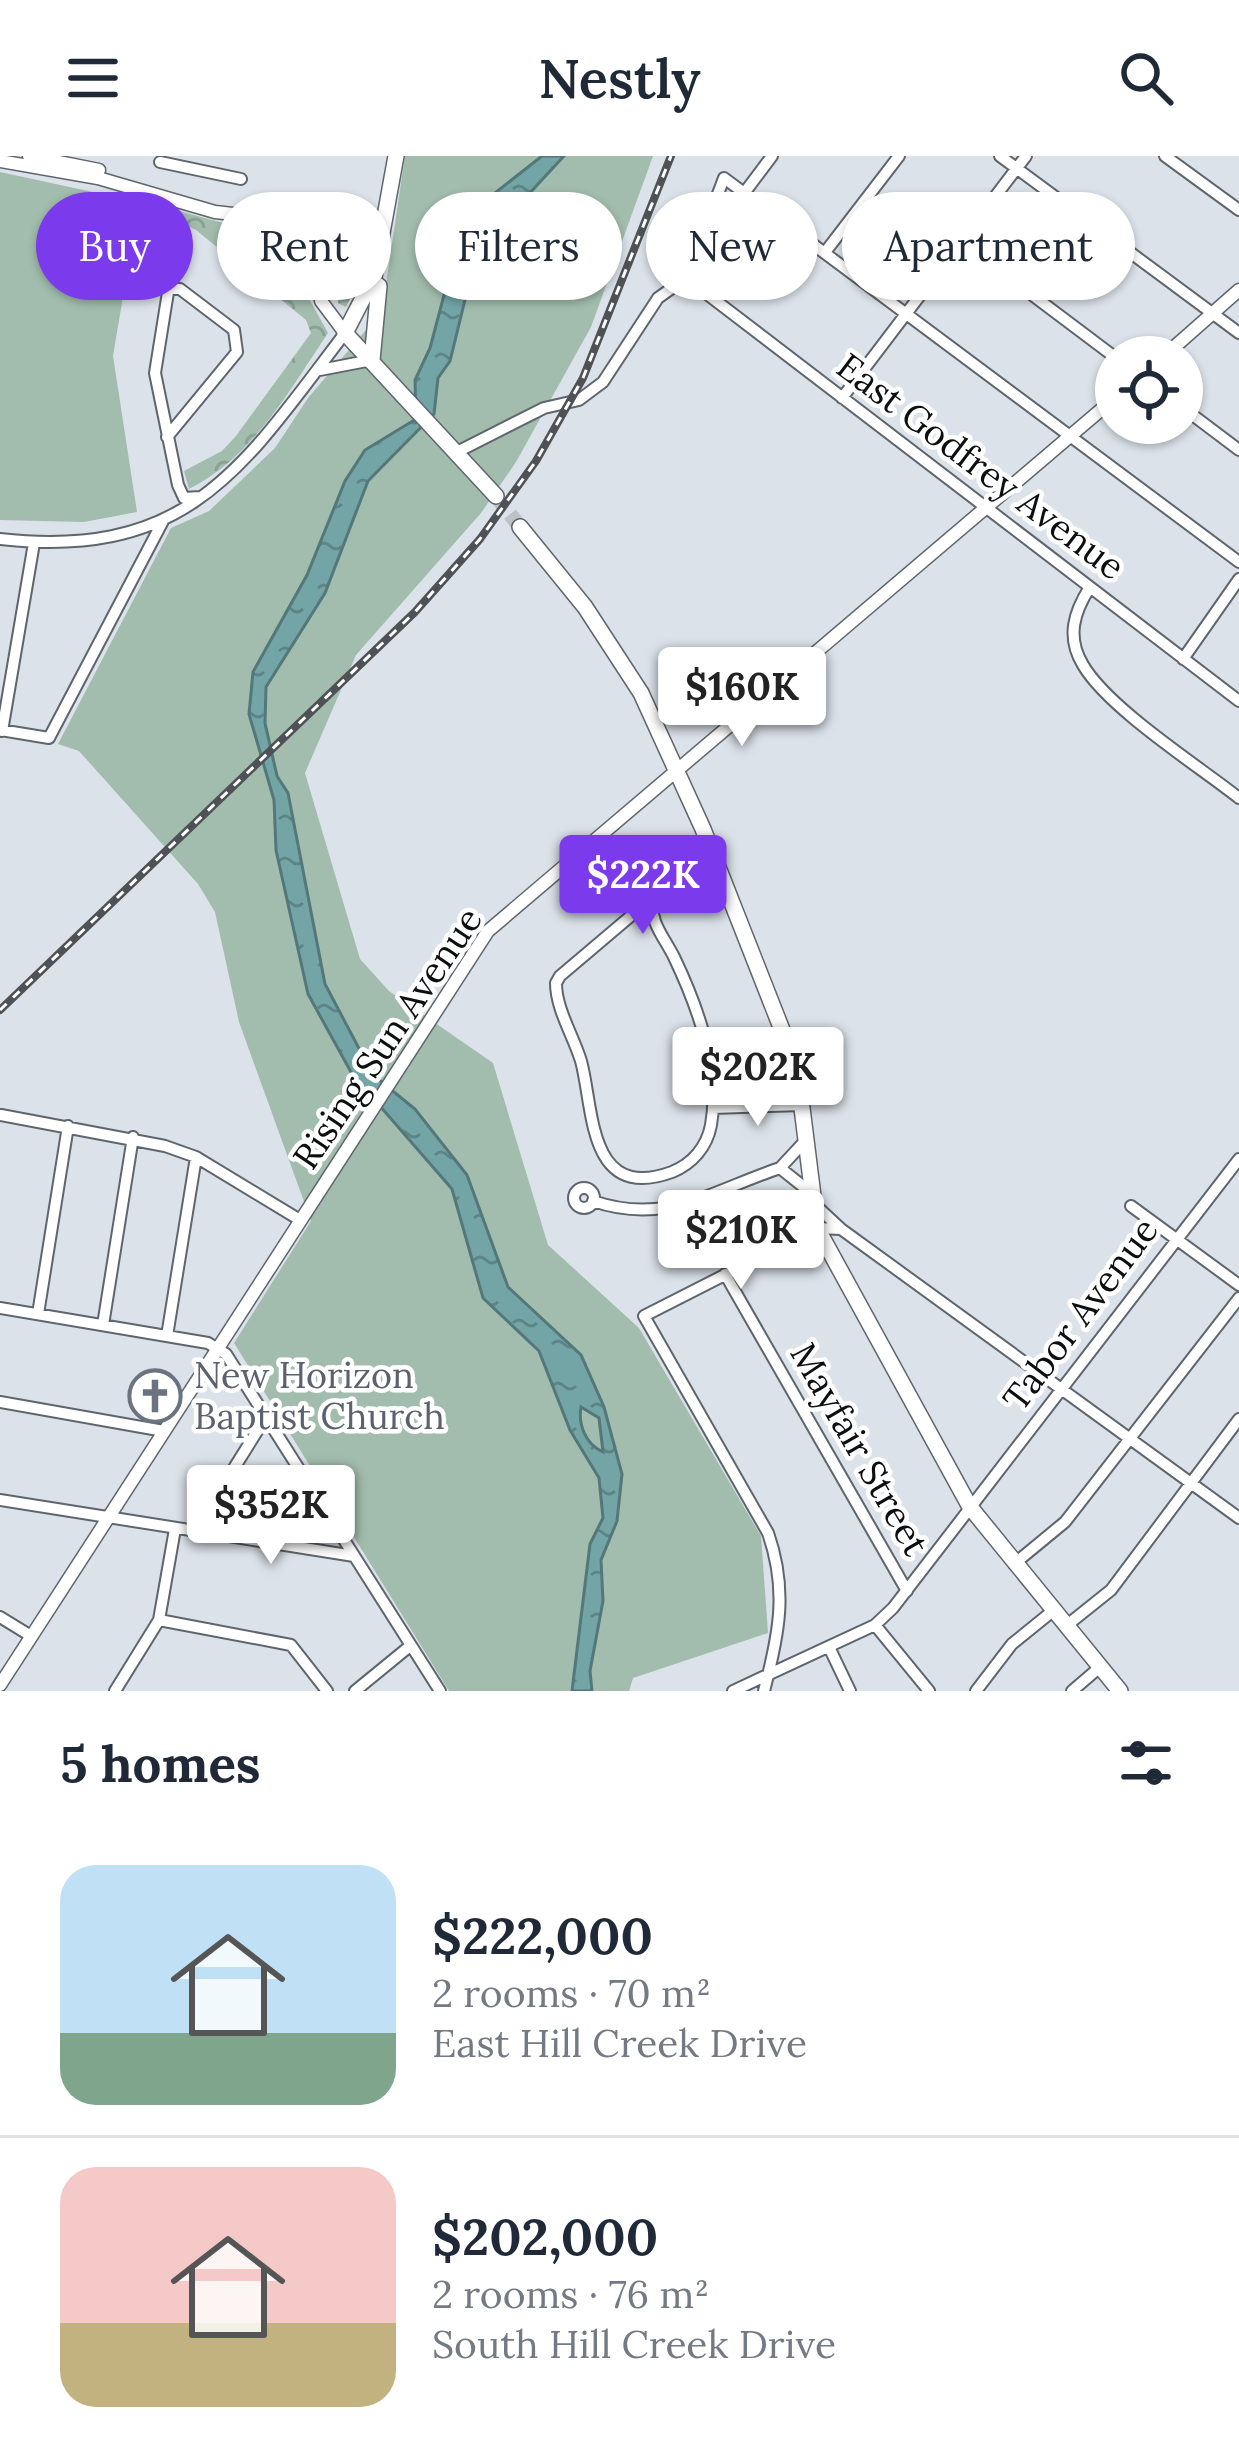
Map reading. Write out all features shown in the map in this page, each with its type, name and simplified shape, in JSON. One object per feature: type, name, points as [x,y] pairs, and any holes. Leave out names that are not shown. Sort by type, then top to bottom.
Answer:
[{"type":"highway","points":[[390,192],[396,156]]},
{"type":"highway","points":[[363,300],[345,333],[433,422],[496,496]]},
{"type":"highway","points":[[372,360],[375,300]]},
{"type":"highway","points":[[520,526],[603,633],[649,707],[679,772],[787,1035],[802,1105],[810,1196],[818,1228],[970,1507],[1120,1691]]},
{"type":"main road","points":[[29,156],[119,176],[143,192]]},
{"type":"main road","points":[[0,161],[121,192]]},
{"type":"main road","points":[[193,208],[297,221],[317,235],[327,257],[322,276],[324,308],[345,333]]},
{"type":"main road","points":[[1187,336],[1239,290]]},
{"type":"main road","name":"Rising Sun Avenue","points":[[0,1689],[488,931],[1095,414]]},
{"type":"street","points":[[716,192],[721,178],[745,192],[772,156]]},
{"type":"street","points":[[826,251],[899,156]]},
{"type":"street","points":[[1000,156],[1239,333]]},
{"type":"street","points":[[1000,192],[1026,156]]},
{"type":"street","points":[[1165,156],[1239,210]]},
{"type":"street","points":[[160,162],[241,178]]},
{"type":"street","points":[[818,245],[1239,562]]},
{"type":"street","points":[[167,437],[237,352],[234,330],[193,299]]},
{"type":"street","points":[[167,300],[155,373],[184,498],[204,497]]},
{"type":"street","points":[[459,451],[544,408],[591,393],[657,300]]},
{"type":"street","name":"East Godfrey Avenue","points":[[715,300],[1239,701]]},
{"type":"street","points":[[842,398],[918,300]]},
{"type":"street","points":[[1039,300],[1095,342]]},
{"type":"street","points":[[0,539],[34,543],[102,538],[163,521],[204,497],[246,463],[345,333]]},
{"type":"street","points":[[316,371],[372,360]]},
{"type":"street","points":[[1203,423],[1239,450]]},
{"type":"street","points":[[34,543],[1,730],[49,738],[163,521]]},
{"type":"street","points":[[1183,659],[1239,579]]},
{"type":"street","points":[[1090,587],[1073,624],[1082,665],[1106,693],[1239,798]]},
{"type":"street","points":[[652,898],[654,924],[697,1013],[713,1108],[704,1145],[680,1169],[648,1176],[613,1164],[591,1132],[582,1066],[556,983],[652,898],[711,848]]},
{"type":"street","points":[[630,918],[654,924]]},
{"type":"street","points":[[713,1108],[802,1105]]},
{"type":"street","points":[[1,1115],[134,1137],[196,1157],[300,1220]]},
{"type":"street","points":[[38,1314],[68,1126]]},
{"type":"street","points":[[103,1325],[134,1137]]},
{"type":"street","points":[[593,1201],[655,1213],[682,1208],[693,1196],[780,1168],[806,1140]]},
{"type":"street","points":[[166,1336],[196,1157]]},
{"type":"street","name":"Tabor Avenue","points":[[875,1625],[907,1591],[1239,1159]]},
{"type":"street","points":[[780,1168],[844,1231],[1239,1518]]},
{"type":"street","points":[[680,1169],[693,1196]]},
{"type":"street","points":[[1131,1206],[1239,1285]]},
{"type":"street","points":[[765,1691],[782,1615],[776,1557],[644,1316],[818,1228],[844,1231]]},
{"type":"street","points":[[832,1254],[844,1231]]},
{"type":"street","name":"Mayfair Street","points":[[725,1274],[907,1591]]},
{"type":"street","points":[[1014,1564],[1065,1522],[1239,1298]]},
{"type":"street","points":[[0,1308],[218,1348],[440,1691]]},
{"type":"street","points":[[0,1402],[164,1431]]},
{"type":"street","points":[[194,1532],[266,1417]]},
{"type":"street","points":[[1066,1626],[1111,1591],[1239,1419]]},
{"type":"street","points":[[0,1500],[354,1556]]},
{"type":"street","points":[[116,1691],[159,1620],[175,1529]]},
{"type":"street","points":[[976,1691],[1012,1644],[1054,1610]]},
{"type":"street","points":[[0,1617],[31,1636]]},
{"type":"street","points":[[159,1620],[291,1645],[327,1691]]},
{"type":"street","points":[[734,1691],[875,1625],[929,1691]]},
{"type":"street","points":[[355,1691],[410,1646]]},
{"type":"street","points":[[830,1647],[850,1691]]},
{"type":"street","points":[[1072,1691],[1100,1667]]},
{"type":"green space","points":[[405,156],[653,156],[622,242],[622,192],[415,192],[415,300],[601,300],[591,327],[516,462],[481,513],[356,655],[305,773],[360,959],[389,991],[493,1063],[548,1245],[639,1328],[761,1536],[768,1633],[633,1678],[629,1691],[449,1691],[234,1343],[311,1221],[239,1022],[215,912],[198,884],[79,751],[58,744],[171,528],[209,511],[275,448],[308,398],[382,311],[384,300],[391,300],[391,250]]},
{"type":"green space","points":[[0,172],[93,192],[36,192],[36,300],[122,300],[113,356],[137,512],[84,522],[0,520]]},
{"type":"green space","points":[[193,215],[217,221],[217,247],[196,230]]},
{"type":"green space","points":[[282,300],[310,300],[328,333],[251,441],[189,489],[184,471],[222,451],[236,436],[311,333],[306,320]]},
{"type":"water","points":[[542,156],[564,156],[531,192],[496,192]]},
{"type":"water","points":[[443,300],[465,300],[450,361],[438,378],[434,414],[368,481],[325,593],[266,687],[265,723],[277,776],[288,793],[325,984],[373,1075],[415,1109],[467,1175],[508,1287],[581,1355],[604,1407],[622,1474],[617,1521],[601,1560],[603,1601],[590,1671],[592,1691],[572,1691],[590,1544],[603,1518],[599,1478],[570,1430],[539,1351],[483,1298],[452,1189],[352,1074],[308,994],[276,850],[274,800],[249,714],[253,672],[307,575],[345,481],[365,450],[416,419],[415,380],[430,348]],"holes":[[[581,1407],[599,1418],[603,1452],[584,1433]]]},
{"type":"tunnel","points":[[496,496],[520,527]]},
{"type":"railway","points":[[0,1010],[415,612],[480,539],[536,461],[583,378],[671,156]]},
{"type":"place","name":"New Horizon Baptist Church","points":[[155,1396]]}]
